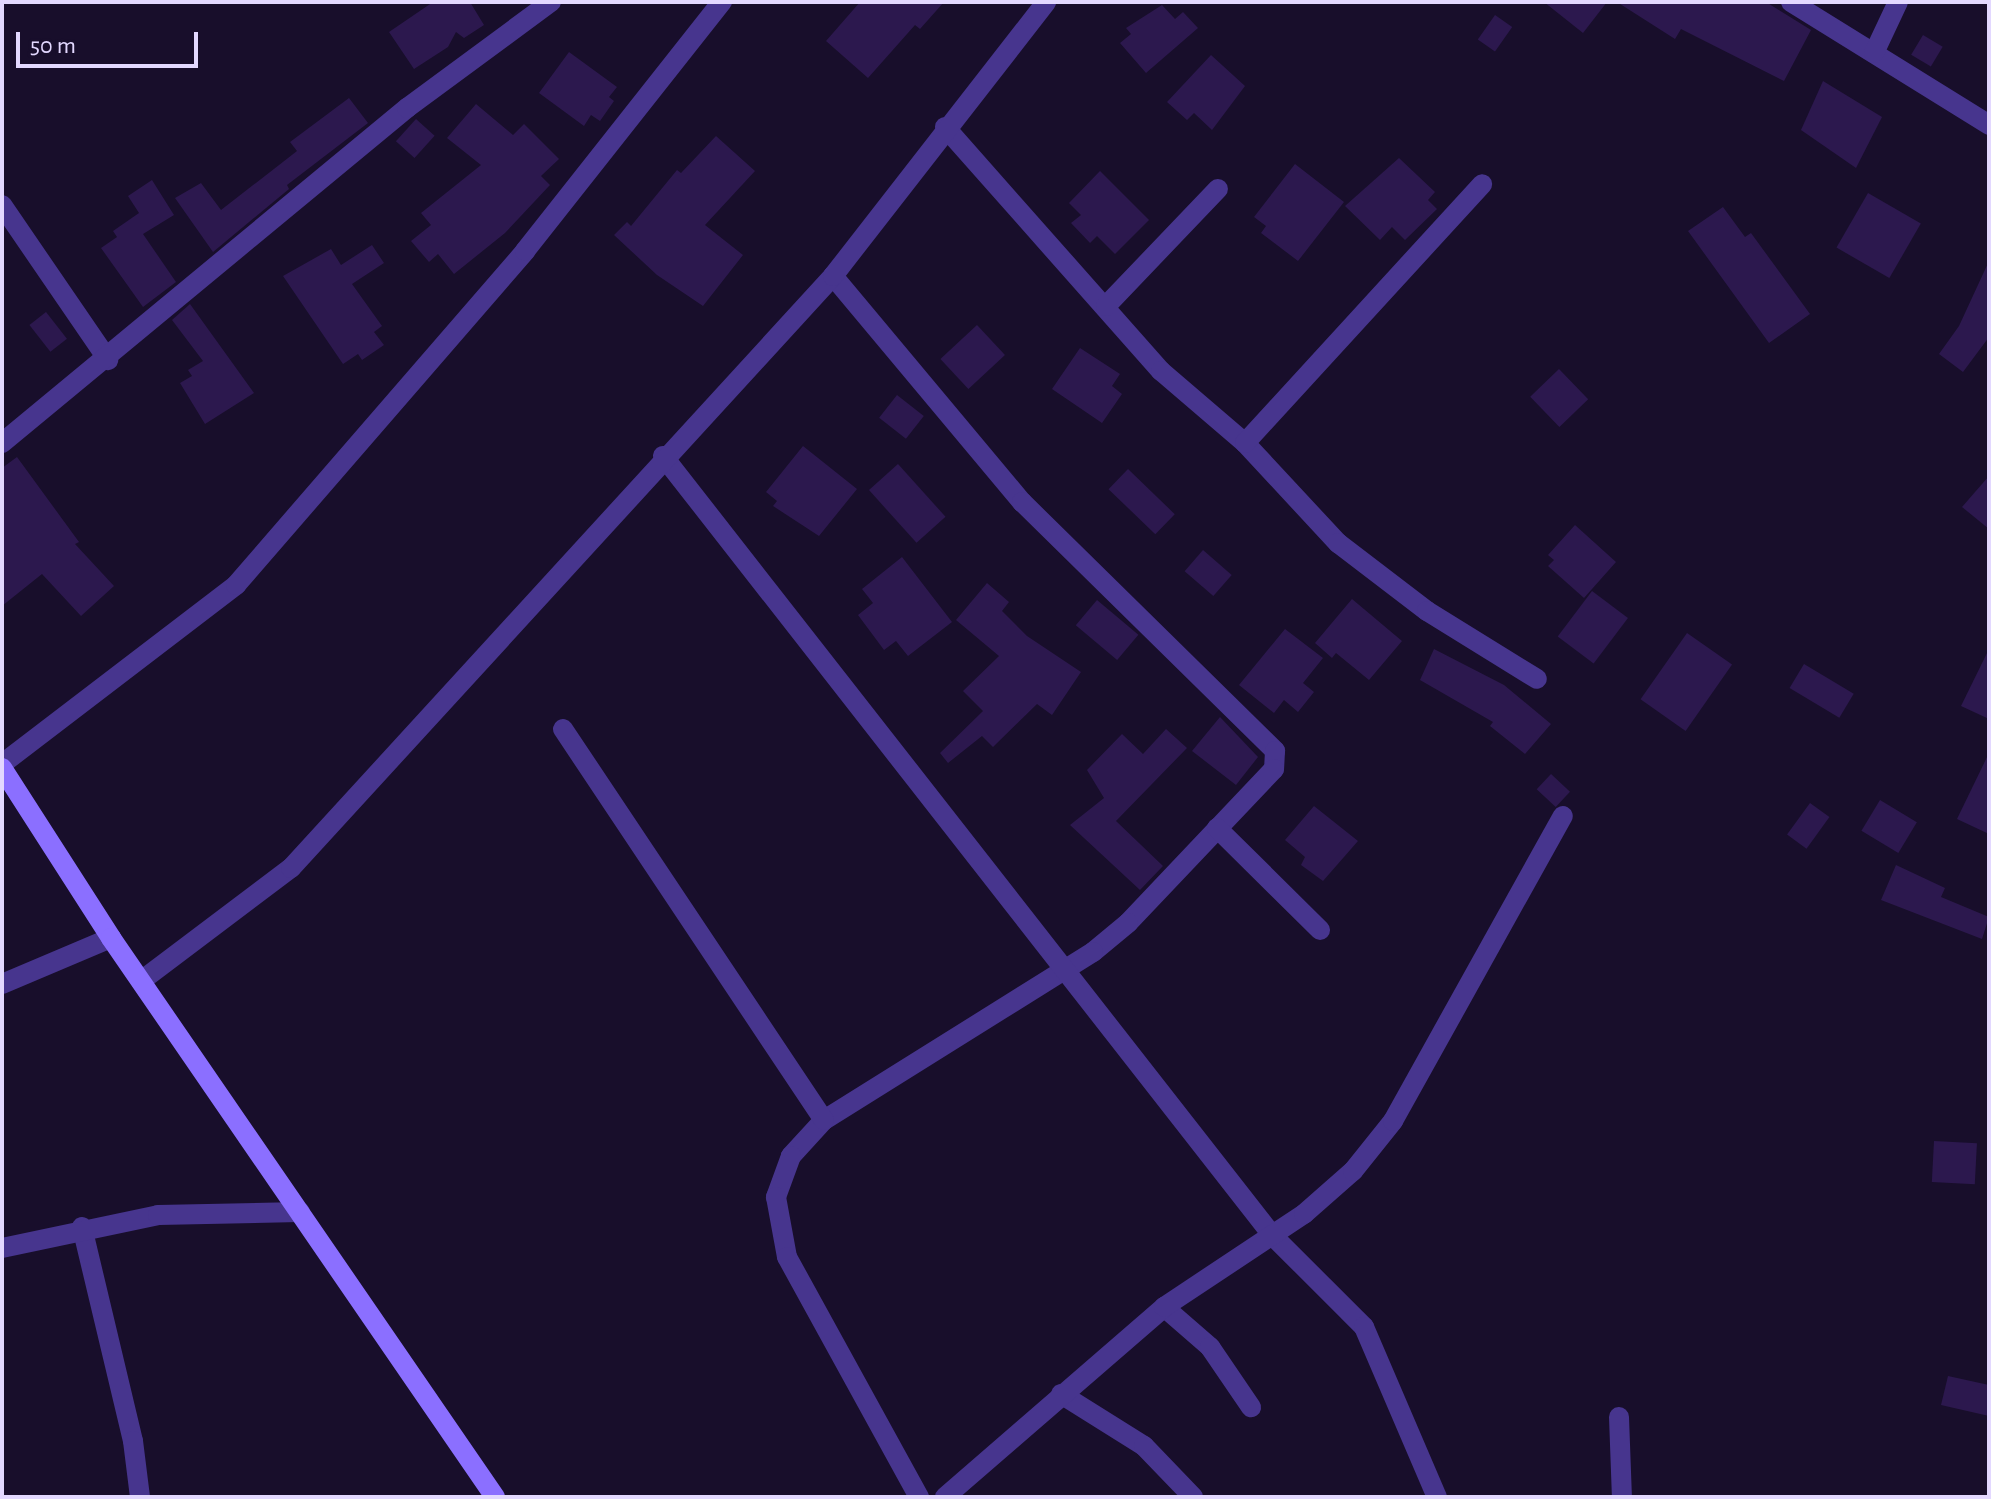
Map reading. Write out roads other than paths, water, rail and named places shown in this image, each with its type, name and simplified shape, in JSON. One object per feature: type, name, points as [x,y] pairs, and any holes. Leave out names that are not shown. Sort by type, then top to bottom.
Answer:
[{"type":"street","points":[[2,443],[108,360],[407,108],[551,2]]},
{"type":"street","points":[[495,1497],[111,938],[2,766],[236,585],[525,251],[722,2]]},
{"type":"street","points":[[141,981],[291,868],[663,456],[833,276],[945,127],[1046,2]]},
{"type":"street","points":[[1791,2],[1989,125]]},
{"type":"street","points":[[1874,53],[1898,2]]},
{"type":"street","points":[[945,127],[1161,371],[1245,443],[1338,543],[1427,611],[1537,679]]},
{"type":"street","points":[[1245,443],[1482,184]]},
{"type":"street","points":[[1106,306],[1218,189]]},
{"type":"street","points":[[2,205],[108,360]]},
{"type":"street","points":[[833,276],[1022,502],[1275,751],[1274,769],[1128,923],[1063,969],[824,1120],[791,1156],[776,1197],[787,1257],[919,1497]]},
{"type":"street","points":[[663,456],[1272,1235],[1364,1327],[1437,1497]]},
{"type":"street","points":[[563,729],[824,1120]]},
{"type":"street","points":[[945,1497],[1164,1307],[1272,1235],[1353,1171],[1393,1121],[1563,816]]},
{"type":"street","points":[[1217,828],[1320,930]]},
{"type":"street","points":[[2,984],[111,938]]},
{"type":"street","points":[[2,1248],[82,1227],[158,1215],[300,1212]]},
{"type":"street","points":[[82,1227],[133,1441],[140,1497]]},
{"type":"street","points":[[1164,1307],[1210,1347],[1251,1407]]},
{"type":"street","points":[[1061,1394],[1144,1446],[1193,1497]]},
{"type":"street","points":[[1619,1417],[1622,1497]]}]
